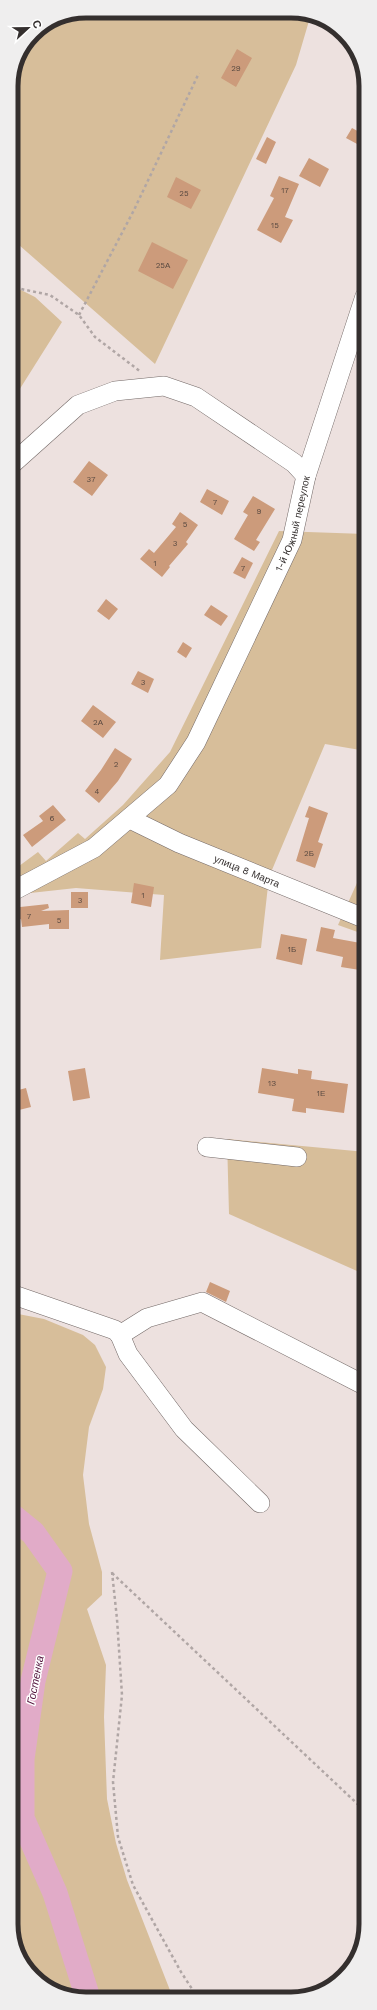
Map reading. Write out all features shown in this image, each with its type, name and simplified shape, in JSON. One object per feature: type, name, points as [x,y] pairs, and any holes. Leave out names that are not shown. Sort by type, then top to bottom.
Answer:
[{"type":"street","name":"1-й Южный переулок","points":[[130,819],[168,785],[196,742],[292,540],[306,476],[359,314]]},
{"type":"street","points":[[18,459],[78,405],[115,390],[164,386],[196,397],[294,463],[306,476]]},
{"type":"street","points":[[18,888],[94,848],[130,819]]},
{"type":"street","name":"улица 8 Марта","points":[[130,819],[179,842],[359,916]]},
{"type":"street","points":[[207,1146],[297,1157]]},
{"type":"street","points":[[18,1296],[115,1330],[120,1335],[128,1354],[184,1429],[260,1503]]},
{"type":"street","points":[[120,1335],[147,1318],[202,1302],[359,1382]]},
{"type":"path","points":[[79,315],[134,210],[199,73]]},
{"type":"path","points":[[18,287],[50,295],[79,315],[95,337],[138,371],[164,386]]},
{"type":"path","points":[[194,1992],[181,1972],[133,1885],[118,1837],[112,1782],[122,1695],[112,1572],[359,1805]]},
{"type":"shaded area","points":[[86,18],[304,19],[309,21],[296,65],[155,364],[18,244],[18,82],[20,69],[30,48],[48,48],[48,30],[52,27],[73,19]]},
{"type":"shaded area","points":[[18,288],[35,297],[62,322],[18,392]]},
{"type":"shaded area","points":[[279,531],[359,534],[359,750],[325,744],[269,877],[261,948],[160,960],[164,895],[76,888],[18,894],[18,867],[38,852],[46,861],[78,833],[85,839],[123,805],[170,752]]},
{"type":"shaded area","points":[[359,878],[359,932],[338,925]]},
{"type":"shaded area","points":[[227,1139],[359,1151],[359,1272],[229,1214]]},
{"type":"shaded area","points":[[18,1314],[44,1319],[83,1335],[95,1345],[106,1367],[103,1389],[89,1427],[83,1475],[89,1524],[102,1572],[102,1595],[87,1609],[106,1665],[104,1717],[107,1799],[116,1843],[127,1880],[171,1992],[73,1991],[52,1983],[41,1975],[29,1962],[23,1950],[20,1941],[18,1924]]},
{"type":"building","points":[[237,49],[252,58],[236,87],[221,78]]},
{"type":"building","points":[[352,128],[359,132],[359,145],[346,138]]},
{"type":"building","points":[[267,137],[276,142],[266,164],[256,159]]},
{"type":"building","points":[[309,158],[329,169],[320,187],[299,176]]},
{"type":"building","points":[[279,176],[299,184],[285,217],[293,220],[281,243],[257,230],[274,198],[270,196]]},
{"type":"building","points":[[176,177],[201,190],[191,209],[167,197]]},
{"type":"building","points":[[152,242],[188,260],[173,289],[138,271]]},
{"type":"building","points":[[89,461],[108,475],[92,496],[73,482]]},
{"type":"building","points":[[207,489],[229,501],[222,515],[200,502]]},
{"type":"building","points":[[253,496],[275,509],[256,540],[260,542],[254,551],[234,539],[248,515],[243,512]]},
{"type":"building","points":[[180,512],[198,525],[186,542],[188,544],[169,566],[170,567],[162,577],[140,559],[149,549],[154,553],[176,527],[172,524]]},
{"type":"building","points":[[242,557],[253,563],[245,579],[233,573]]},
{"type":"building","points":[[106,599],[118,609],[109,620],[97,611]]},
{"type":"building","points":[[211,605],[228,616],[221,626],[204,615]]},
{"type":"building","points":[[183,642],[192,648],[186,658],[177,652]]},
{"type":"building","points":[[138,671],[154,679],[148,693],[131,684]]},
{"type":"building","points":[[93,705],[116,722],[103,738],[81,721]]},
{"type":"building","points":[[115,748],[132,759],[118,781],[99,803],[85,791]]},
{"type":"building","points":[[53,805],[66,820],[32,847],[23,835],[43,821],[39,816]]},
{"type":"building","points":[[309,806],[328,813],[318,842],[323,844],[315,868],[296,861],[309,818],[305,817]]},
{"type":"building","points":[[134,883],[154,887],[151,907],[131,903]]},
{"type":"building","points":[[71,892],[88,892],[88,908],[71,908]]},
{"type":"building","points":[[48,904],[49,908],[41,911],[69,910],[69,929],[49,929],[49,924],[22,927],[21,919],[18,920],[18,907]]},
{"type":"building","points":[[321,927],[335,930],[333,938],[359,943],[359,970],[341,967],[343,957],[316,951]]},
{"type":"building","points":[[281,934],[307,939],[302,965],[276,959]]},
{"type":"building","points":[[85,1068],[90,1098],[73,1101],[68,1071]]},
{"type":"building","points":[[262,1068],[298,1074],[298,1069],[312,1071],[311,1079],[348,1084],[344,1113],[306,1108],[306,1113],[292,1111],[294,1099],[258,1093]]},
{"type":"building","points":[[26,1088],[31,1107],[18,1110],[18,1090]]},
{"type":"building","points":[[210,1282],[230,1291],[226,1302],[206,1292]]},
{"type":"waterway","name":"Гостенка","points":[[18,1521],[33,1533],[60,1571],[33,1681],[22,1759],[22,1818],[55,1893],[86,1992]]},
{"type":"waterway","points":[[18,1820],[22,1818]]}]
